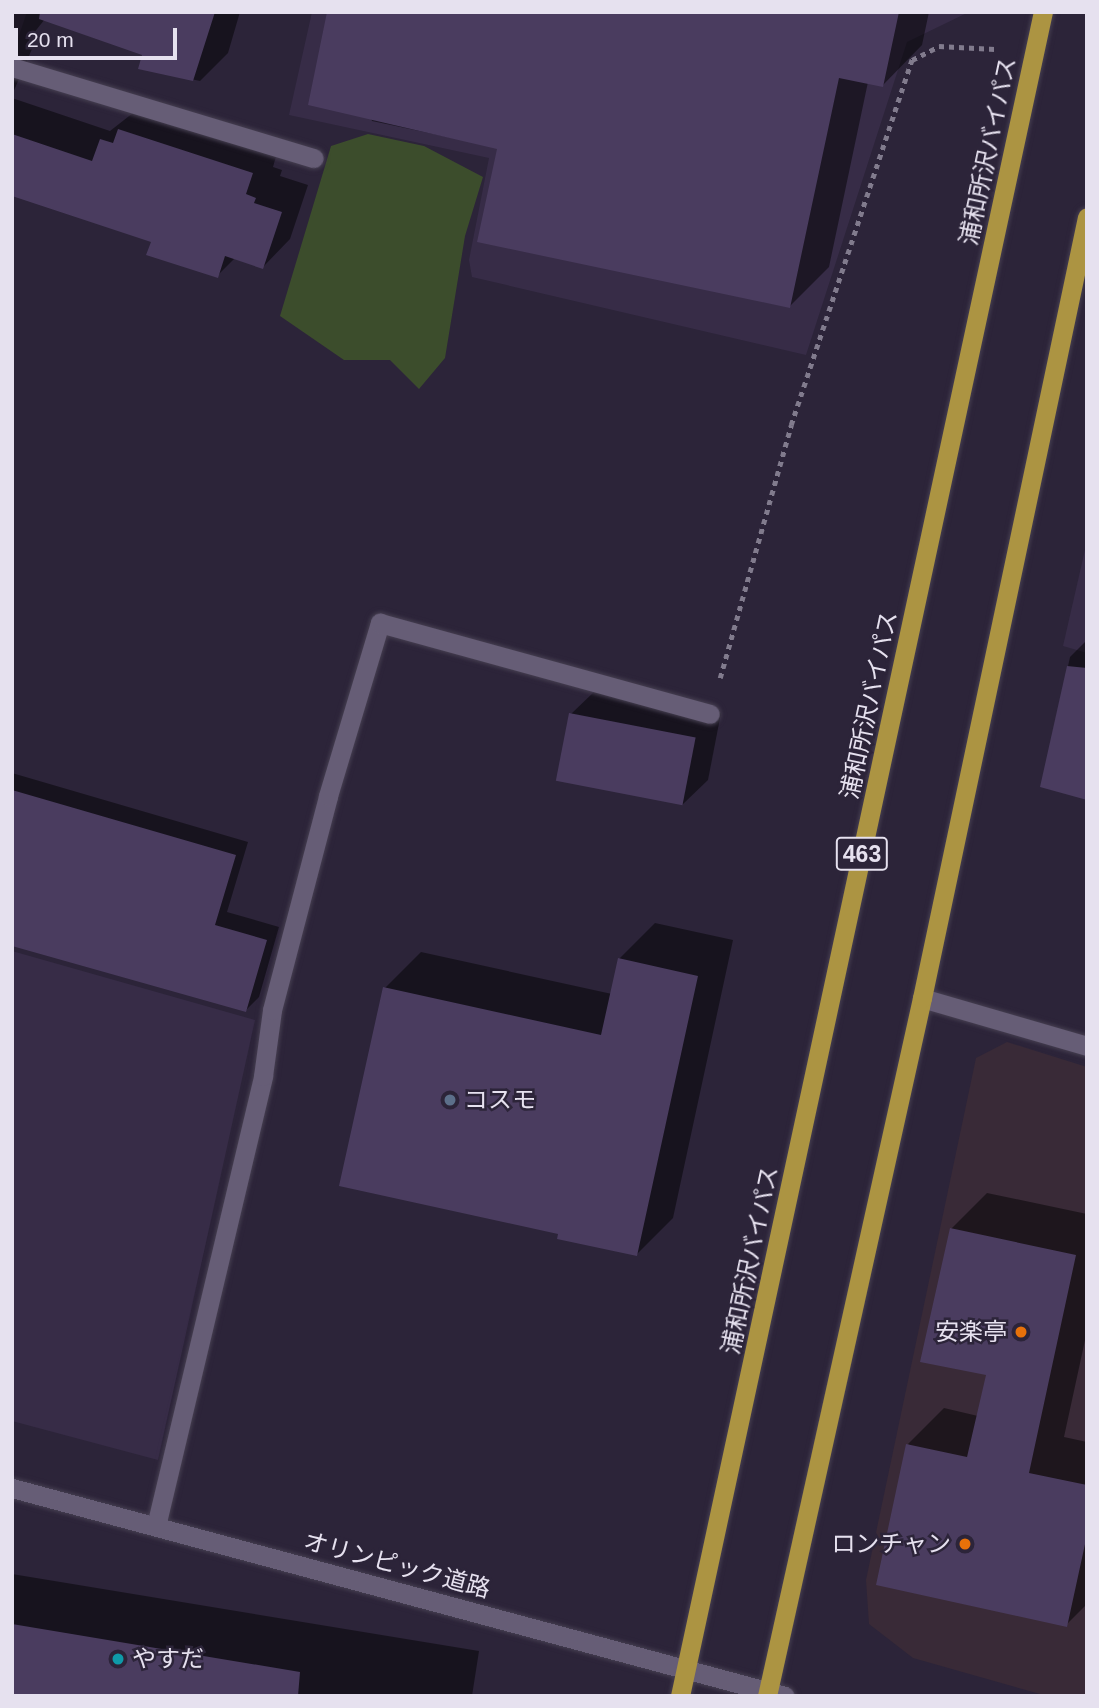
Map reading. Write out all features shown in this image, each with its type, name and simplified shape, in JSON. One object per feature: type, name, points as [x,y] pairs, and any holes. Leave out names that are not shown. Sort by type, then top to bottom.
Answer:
[{"type":"highway","name":"浦和所沢バイパス","points":[[680,1696],[1043,12]]},
{"type":"highway","points":[[773,1694],[1087,217]]},
{"type":"street","points":[[12,67],[314,158]]},
{"type":"street","points":[[156,1526],[263,1076],[272,1010],[328,796],[380,623],[710,714]]},
{"type":"street","points":[[922,999],[1087,1046]]},
{"type":"street","name":"オリンピック道路","points":[[12,1488],[686,1668],[773,1694]]},
{"type":"path","points":[[710,714],[791,425],[912,60],[939,46],[1034,53]]},
{"type":"shaded area","points":[[12,12],[27,12],[15,47],[12,46]]},
{"type":"shaded area","points":[[312,12],[969,12],[907,42],[806,355],[472,277],[469,260],[489,158],[289,115]]},
{"type":"shaded area","points":[[1087,541],[1087,653],[1063,646]]},
{"type":"shaded area","points":[[12,951],[255,1020],[158,1460],[12,1421]]},
{"type":"shaded area","points":[[1007,1042],[1087,1067],[1087,1696],[1047,1696],[913,1658],[869,1624],[866,1580],[976,1058]]},
{"type":"green space","points":[[368,134],[424,146],[483,177],[465,236],[445,358],[419,389],[390,360],[344,360],[280,316],[331,146]]},
{"type":"building","points":[[40,12],[215,12],[193,81],[138,69],[142,55],[39,19]]},
{"type":"building","points":[[327,12],[899,12],[883,87],[839,78],[790,308],[477,242],[497,149],[308,105]]},
{"type":"building","points":[[118,129],[253,173],[246,194],[256,198],[254,203],[282,212],[263,269],[225,256],[218,278],[146,255],[151,242],[12,196],[12,134],[92,161],[100,139],[113,143]]},
{"type":"building","points":[[1067,666],[1087,668],[1087,800],[1040,787]]},
{"type":"building","points":[[569,713],[696,738],[682,805],[556,781]]},
{"type":"building","points":[[12,790],[236,855],[215,925],[267,940],[246,1012],[12,946]]},
{"type":"building","points":[[618,958],[698,976],[637,1256],[557,1239],[558,1234],[339,1186],[383,987],[601,1035]]},
{"type":"building","points":[[950,1228],[1076,1255],[1029,1473],[1087,1485],[1087,1535],[1067,1627],[876,1585],[906,1444],[967,1457],[986,1375],[920,1362]]},
{"type":"building","name":"やすだ","points":[[12,1624],[300,1672],[298,1696],[12,1696]]},
{"type":"place","name":"コスモ","points":[[450,1100]]},
{"type":"place","name":"安楽亭","points":[[1021,1332]]},
{"type":"place","name":"ロンチャン","points":[[965,1544]]},
{"type":"place","name":"やすだ","points":[[118,1659]]}]
